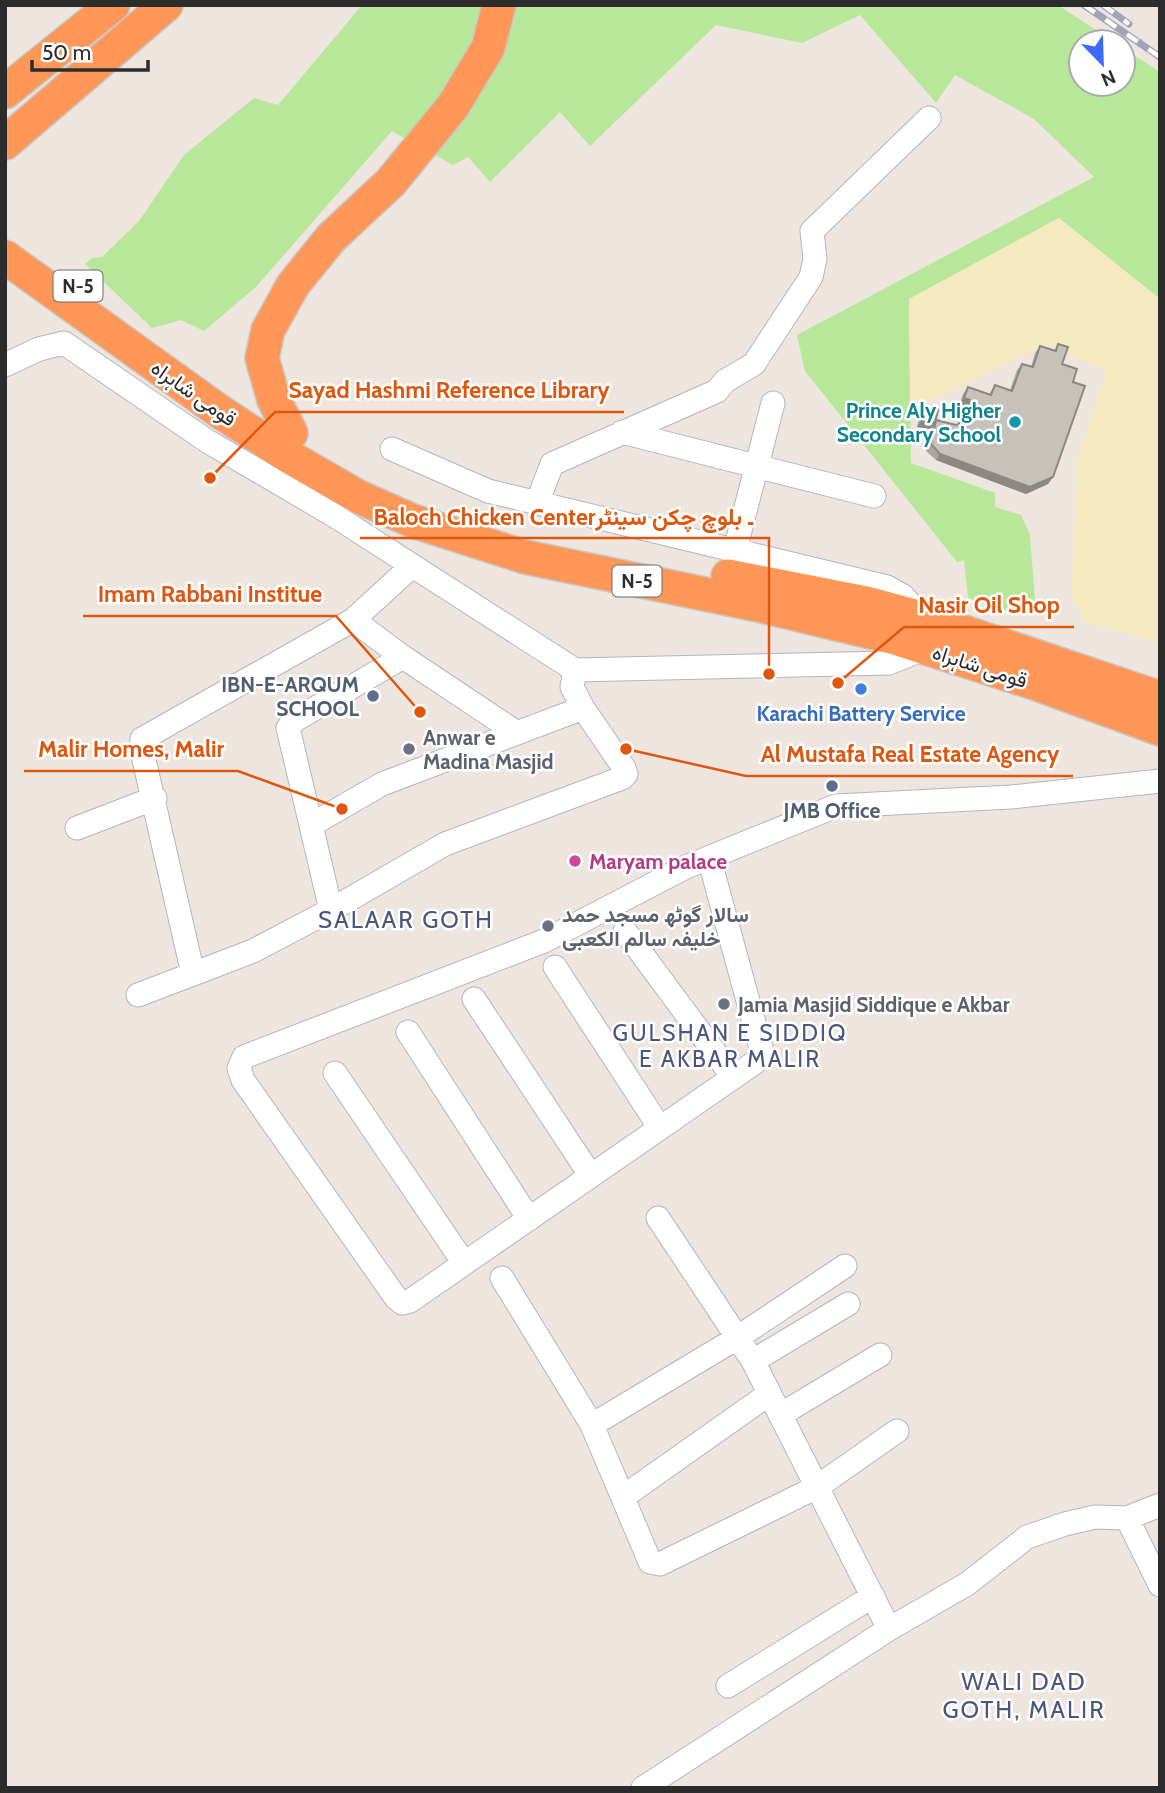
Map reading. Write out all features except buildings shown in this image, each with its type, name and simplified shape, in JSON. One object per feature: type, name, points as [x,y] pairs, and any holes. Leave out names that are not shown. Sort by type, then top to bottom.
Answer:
[{"type":"highway","points":[[5,92],[113,5]]},
{"type":"highway","points":[[5,142],[166,5]]},
{"type":"highway","points":[[291,433],[274,400],[262,358],[268,330],[293,285],[331,238],[391,182],[453,106],[488,48],[499,5]]},
{"type":"highway","name":"قومی شاہراہ","points":[[5,232],[148,350],[286,455],[359,496],[413,521],[525,556],[895,638],[924,633],[1160,698]]},
{"type":"highway","name":"قومی شاہراہ","points":[[5,257],[148,350],[216,386],[291,433],[410,500],[548,544],[866,603],[924,633],[1037,684],[1160,729]]},
{"type":"street","points":[[537,503],[552,464],[716,391],[725,381],[754,364],[811,277],[815,259],[813,231],[929,118]]},
{"type":"street","points":[[5,365],[38,349],[64,343],[207,441],[335,516],[575,670],[889,663],[924,633],[903,596],[887,587],[488,491],[392,449]]},
{"type":"street","points":[[735,550],[773,402]]},
{"type":"street","points":[[622,432],[874,496]]},
{"type":"street","points":[[193,974],[155,798],[142,751],[142,740],[353,620],[412,566]]},
{"type":"street","points":[[353,620],[517,733]]},
{"type":"street","points":[[331,910],[288,728],[295,720],[403,657]]},
{"type":"street","points":[[138,995],[253,951],[331,910],[445,844],[622,778],[626,774],[624,768],[572,687],[575,670]]},
{"type":"street","points":[[311,825],[382,783],[583,708]]},
{"type":"street","points":[[709,858],[762,1052],[757,1061],[410,1301],[402,1303],[243,1080],[239,1068],[244,1057],[544,941],[686,867],[836,806],[1010,797],[1160,781]]},
{"type":"street","points":[[76,828],[155,798]]},
{"type":"street","points":[[625,931],[733,1077]]},
{"type":"street","points":[[555,967],[660,1128]]},
{"type":"street","points":[[474,999],[591,1176]]},
{"type":"street","points":[[408,1032],[529,1219]]},
{"type":"street","points":[[335,1073],[464,1264]]},
{"type":"street","points":[[658,1218],[753,1361],[889,1629]]},
{"type":"street","points":[[592,1424],[737,1338],[845,1266]]},
{"type":"street","points":[[502,1278],[592,1424],[650,1562],[656,1564],[817,1487],[897,1432]]},
{"type":"street","points":[[753,1361],[848,1304]]},
{"type":"street","points":[[780,1415],[880,1355]]},
{"type":"street","points":[[622,1497],[769,1394]]},
{"type":"street","points":[[643,1788],[889,1629],[967,1584],[1027,1537],[1095,1517],[1127,1518],[1160,1505]]},
{"type":"street","points":[[1127,1518],[1160,1585]]},
{"type":"street","points":[[728,1686],[873,1596]]},
{"type":"green space","points":[[362,5],[1058,5],[1093,28],[1067,28],[1067,98],[1137,98],[1137,57],[1160,72],[1160,299],[1059,218],[909,299],[911,463],[995,493],[995,507],[1021,515],[1030,535],[1035,601],[1018,599],[1015,613],[968,598],[964,560],[957,562],[805,371],[797,335],[1094,177],[1034,119],[955,75],[936,103],[860,15],[802,43],[716,25],[590,146],[560,112],[490,182],[468,157],[453,165],[392,131],[256,287],[204,331],[181,320],[152,328],[85,264],[92,258],[102,257],[139,221],[184,155],[254,98],[278,105]]},
{"type":"sand","points":[[1059,218],[1160,299],[1160,643],[1084,622],[1071,594],[1078,458],[1106,371],[1045,344],[910,411],[909,299]]},
{"type":"railway","points":[[1084,5],[1160,57]]},
{"type":"railway","points":[[1103,5],[1129,24]]},
{"type":"place","name":"Prince Aly Higher Secondary School","points":[[1015,422]]},
{"type":"place","name":"Sayad Hashmi Reference Library","points":[[210,478]]},
{"type":"place","name":"Baloch Chicken Center۔ بلوچ چکن سینٹر","points":[[769,674]]},
{"type":"place","name":"Nasir Oil Shop","points":[[838,683]]},
{"type":"place","name":"Karachi Battery Service","points":[[861,689]]},
{"type":"place","name":"IBN-E-ARQUM SCHOOL","points":[[373,696]]},
{"type":"place","name":"Imam Rabbani Institue","points":[[420,712]]},
{"type":"place","name":"Anwar e Madina Masjid","points":[[409,749]]},
{"type":"place","name":"Al Mustafa Real Estate Agency","points":[[626,749]]},
{"type":"place","name":"JMB Office","points":[[832,786]]},
{"type":"place","name":"Malir Homes, Malir","points":[[342,809]]},
{"type":"place","name":"Maryam palace","points":[[575,861]]},
{"type":"place","name":"سالار گوٹھ مسجد حمد خلیفہ سالم الکعبی","points":[[548,926]]},
{"type":"place","name":"Jamia Masjid Siddique e Akbar","points":[[724,1004]]},
{"type":"district","name":"SALAAR GOTH","points":[[406,919]]},
{"type":"district","name":"GULSHAN E SIDDIQ E AKBAR MALIR","points":[[730,1046]]},
{"type":"district","name":"WALI DAD GOTH, MALIR","points":[[1024,1695]]}]
